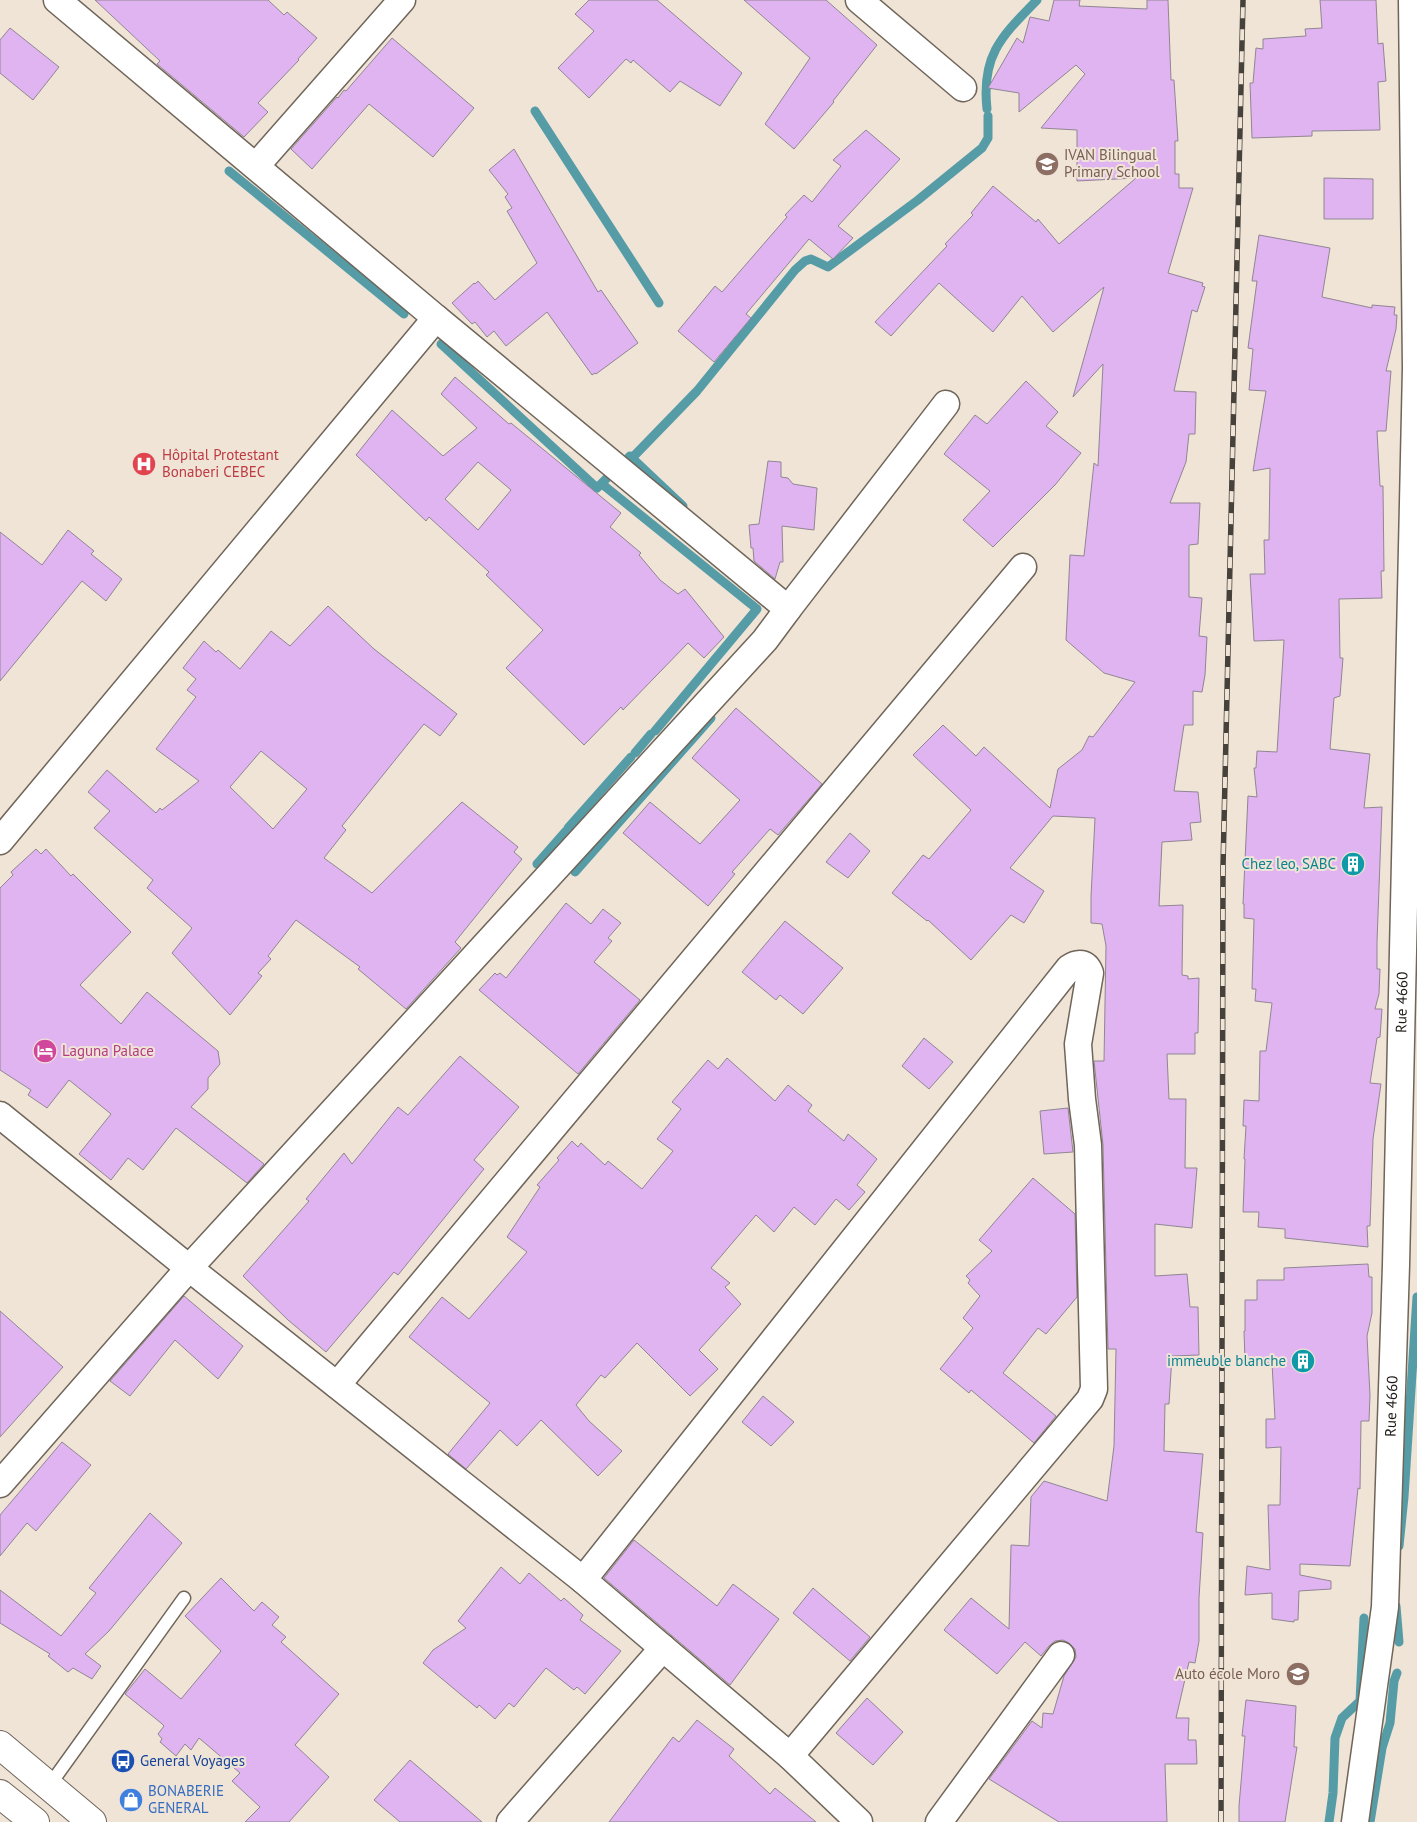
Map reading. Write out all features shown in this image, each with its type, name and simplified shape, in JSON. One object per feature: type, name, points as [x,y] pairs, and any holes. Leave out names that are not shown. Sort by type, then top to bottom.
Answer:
[{"type":"main road","points":[[0,1745],[92,1822]]},
{"type":"main road","points":[[0,1794],[35,1822]]},
{"type":"street","points":[[57,0],[436,318],[788,609]]},
{"type":"street","points":[[256,166],[402,0]]},
{"type":"street","points":[[859,0],[963,88]]},
{"type":"street","name":"Rue 4660","points":[[1355,1822],[1385,1607],[1407,1265],[1416,368],[1412,0]]},
{"type":"street","points":[[0,841],[436,318]]},
{"type":"street","points":[[0,1484],[190,1268],[765,640],[946,404]]},
{"type":"street","points":[[337,1385],[1024,567]]},
{"type":"street","points":[[583,1580],[1069,968],[1081,963],[1088,967],[1090,973],[1078,1044],[1088,1146],[1094,1389],[1090,1399],[790,1756]]},
{"type":"street","points":[[0,1115],[583,1580],[790,1756],[859,1822]]},
{"type":"street","points":[[510,1822],[663,1648]]},
{"type":"street","points":[[939,1822],[1061,1655]]},
{"type":"lane","points":[[49,1786],[184,1598]]},
{"type":"building","points":[[95,0],[268,0],[284,15],[287,12],[317,38],[258,103],[268,112],[244,137],[157,64],[160,61]]},
{"type":"building","points":[[589,0],[657,0],[742,73],[720,106],[680,81],[670,92],[633,60],[631,63],[626,59],[589,98],[558,68],[594,31],[575,14]]},
{"type":"building","points":[[744,0],[826,0],[877,45],[834,102],[794,149],[765,124],[810,58]]},
{"type":"building","points":[[1054,0],[1080,0],[1079,6],[1147,9],[1147,0],[1168,0],[1171,80],[1174,80],[1178,141],[1175,141],[1175,174],[1179,174],[1179,188],[1193,188],[1168,273],[1203,283],[1202,286],[1205,287],[1197,312],[1192,310],[1174,391],[1196,392],[1195,434],[1189,434],[1186,462],[1170,503],[1200,503],[1198,544],[1189,545],[1189,597],[1202,598],[1199,636],[1207,637],[1205,675],[1202,692],[1193,691],[1193,725],[1184,725],[1174,791],[1198,792],[1201,822],[1190,823],[1192,840],[1162,842],[1159,906],[1183,905],[1182,975],[1188,976],[1188,979],[1199,978],[1198,1033],[1195,1033],[1195,1054],[1167,1054],[1169,1099],[1186,1099],[1185,1168],[1197,1168],[1192,1228],[1155,1224],[1155,1276],[1187,1274],[1190,1307],[1198,1307],[1199,1355],[1172,1356],[1169,1404],[1165,1404],[1164,1451],[1203,1454],[1196,1532],[1203,1533],[1199,1598],[1199,1641],[1195,1663],[1189,1662],[1176,1718],[1189,1718],[1188,1740],[1196,1740],[1197,1764],[1165,1764],[1167,1822],[1059,1822],[989,1779],[1032,1721],[1042,1728],[1043,1713],[1053,1714],[1064,1676],[1076,1657],[1075,1649],[1063,1640],[1055,1641],[1041,1656],[1025,1642],[997,1674],[944,1630],[971,1598],[1009,1629],[1011,1545],[1029,1546],[1031,1497],[1044,1481],[1107,1501],[1114,1446],[1116,1349],[1108,1349],[1103,1145],[1094,1061],[1104,1061],[1106,946],[1102,924],[1091,923],[1095,818],[1053,816],[1010,868],[1044,891],[1024,923],[1011,915],[971,960],[928,920],[892,893],[923,855],[929,859],[971,810],[913,755],[943,725],[976,756],[984,747],[1050,808],[1058,769],[1082,750],[1089,736],[1093,737],[1135,682],[1104,673],[1066,640],[1070,555],[1084,556],[1094,463],[1098,466],[1103,364],[1073,397],[1104,287],[1053,332],[1022,296],[993,332],[939,283],[891,336],[875,322],[947,246],[945,244],[973,215],[971,213],[993,186],[1036,222],[1038,219],[1059,244],[1136,178],[1077,181],[1077,130],[1041,128],[1085,74],[1076,65],[1019,112],[1019,93],[988,88],[1017,38],[1023,43],[1030,17],[1049,21]]},
{"type":"building","points":[[1320,0],[1376,0],[1378,44],[1383,43],[1386,81],[1378,82],[1380,130],[1312,131],[1312,136],[1252,138],[1250,83],[1253,83],[1256,48],[1263,49],[1263,39],[1306,36],[1305,29],[1322,28]]},
{"type":"building","points":[[10,28],[59,67],[33,100],[0,73],[0,40]]},
{"type":"building","points":[[392,38],[474,108],[433,157],[369,104],[312,169],[291,149],[337,97],[344,90],[346,91]]},
{"type":"building","points":[[866,130],[900,159],[838,226],[853,238],[833,259],[809,239],[746,314],[751,318],[714,362],[678,331],[715,286],[722,292],[787,217],[785,215],[804,195],[812,202],[841,166],[833,160]]},
{"type":"building","points":[[514,149],[598,292],[601,290],[638,343],[596,374],[592,375],[547,312],[506,346],[494,331],[487,337],[475,322],[472,324],[452,303],[478,281],[495,300],[537,263],[507,211],[512,208],[505,197],[508,194],[489,170]]},
{"type":"building","points":[[1324,178],[1373,179],[1373,219],[1324,219]]},
{"type":"building","points":[[1259,235],[1330,248],[1322,297],[1372,308],[1372,305],[1395,307],[1394,315],[1397,315],[1396,329],[1386,371],[1391,371],[1386,431],[1377,431],[1380,486],[1383,486],[1384,571],[1381,571],[1382,598],[1339,599],[1340,658],[1343,658],[1340,696],[1334,698],[1330,749],[1370,754],[1364,808],[1382,807],[1377,942],[1377,969],[1380,969],[1379,994],[1375,1009],[1382,1009],[1380,1037],[1377,1038],[1370,1083],[1381,1084],[1373,1139],[1370,1226],[1367,1226],[1368,1247],[1285,1238],[1285,1229],[1258,1227],[1259,1212],[1243,1212],[1246,1126],[1243,1126],[1244,1100],[1259,1101],[1260,1051],[1266,1051],[1272,1003],[1255,1001],[1256,989],[1252,989],[1254,919],[1244,918],[1243,904],[1248,796],[1257,797],[1254,768],[1256,768],[1257,751],[1277,752],[1284,640],[1254,641],[1250,574],[1265,574],[1264,540],[1269,540],[1270,468],[1253,471],[1266,391],[1249,390],[1253,349],[1248,348],[1257,281],[1252,281]]},
{"type":"building","points":[[455,377],[509,424],[511,423],[621,513],[610,527],[641,553],[639,555],[660,580],[678,594],[685,589],[724,637],[704,658],[688,643],[623,710],[621,707],[584,745],[506,668],[543,630],[486,575],[489,572],[429,517],[426,521],[356,455],[392,410],[443,456],[477,428],[441,394]],"holes":[[[478,462],[511,490],[478,530],[445,499]]]},
{"type":"building","points":[[1026,381],[1058,412],[1046,426],[1081,453],[1055,485],[993,547],[963,520],[990,491],[944,454],[975,415],[987,424]]},
{"type":"building","points":[[768,461],[781,462],[781,477],[788,478],[793,484],[817,488],[814,530],[782,526],[783,562],[780,562],[775,579],[754,561],[749,525],[759,524]]},
{"type":"building","points":[[68,530],[94,551],[91,554],[122,579],[106,601],[82,581],[0,681],[0,532],[42,565]]},
{"type":"building","points":[[328,606],[374,649],[457,714],[440,736],[424,724],[342,826],[346,830],[324,858],[372,893],[462,802],[518,847],[514,852],[522,859],[455,942],[461,948],[406,1009],[358,969],[360,967],[296,920],[268,956],[271,959],[258,973],[262,976],[230,1015],[172,953],[192,928],[147,888],[153,880],[94,828],[110,811],[88,792],[107,770],[156,813],[160,808],[162,810],[199,781],[156,749],[196,697],[187,690],[196,679],[183,668],[204,641],[240,669],[271,631],[290,646]],"holes":[[[261,751],[307,789],[273,829],[230,787]]]},
{"type":"building","points":[[736,708],[822,784],[778,835],[770,829],[732,872],[735,874],[708,906],[623,833],[650,802],[700,844],[740,800],[692,758]]},
{"type":"building","points":[[850,833],[870,851],[848,878],[826,862]]},
{"type":"building","points":[[36,849],[41,854],[46,849],[71,876],[73,874],[131,932],[80,985],[121,1024],[147,992],[218,1051],[220,1064],[208,1078],[208,1089],[191,1107],[264,1164],[247,1183],[176,1128],[143,1170],[128,1158],[111,1180],[79,1154],[111,1114],[69,1080],[47,1108],[28,1095],[31,1090],[0,1070],[0,888],[13,875],[11,872]]},
{"type":"building","points":[[566,903],[591,924],[603,909],[621,923],[608,938],[612,941],[594,962],[640,1000],[578,1074],[479,990],[495,973],[497,975],[500,973],[506,978]]},
{"type":"building","points":[[785,921],[843,968],[803,1014],[780,995],[776,1000],[742,972]]},
{"type":"building","points":[[924,1038],[953,1062],[929,1089],[902,1066]]},
{"type":"building","points":[[460,1056],[519,1107],[474,1160],[484,1169],[398,1275],[394,1272],[326,1352],[288,1320],[243,1276],[309,1201],[306,1199],[344,1153],[352,1164],[398,1107],[408,1115]]},
{"type":"building","points":[[727,1058],[775,1101],[788,1085],[812,1105],[808,1111],[844,1141],[848,1134],[877,1159],[857,1185],[865,1192],[849,1210],[836,1199],[815,1225],[794,1207],[774,1232],[756,1215],[711,1268],[730,1283],[725,1287],[741,1304],[699,1350],[718,1369],[690,1396],[637,1343],[605,1378],[601,1375],[576,1405],[589,1421],[622,1451],[598,1476],[541,1420],[517,1446],[500,1430],[466,1469],[448,1454],[490,1403],[409,1337],[442,1297],[469,1319],[527,1252],[507,1237],[540,1187],[537,1185],[559,1160],[557,1158],[572,1141],[578,1147],[581,1143],[605,1165],[608,1161],[642,1189],[673,1151],[657,1139],[681,1109],[672,1102],[708,1060],[718,1069]]},
{"type":"building","points":[[1068,1108],[1073,1152],[1044,1154],[1040,1111]]},
{"type":"building","points":[[1033,1178],[1075,1214],[1077,1297],[1046,1334],[1038,1328],[1003,1373],[1056,1416],[1034,1443],[971,1390],[969,1393],[940,1369],[973,1328],[963,1318],[980,1296],[968,1283],[970,1280],[966,1276],[992,1251],[979,1240]]},
{"type":"building","points":[[1368,1264],[1369,1277],[1372,1277],[1372,1313],[1367,1336],[1370,1395],[1369,1421],[1361,1421],[1360,1489],[1358,1488],[1350,1566],[1300,1564],[1300,1575],[1331,1581],[1331,1589],[1299,1591],[1298,1620],[1294,1620],[1294,1622],[1272,1619],[1272,1593],[1245,1595],[1247,1566],[1270,1570],[1268,1505],[1280,1505],[1281,1447],[1266,1448],[1266,1419],[1275,1419],[1272,1363],[1245,1361],[1245,1300],[1257,1300],[1257,1280],[1284,1280],[1284,1268]]},
{"type":"building","points":[[184,1296],[243,1346],[218,1379],[175,1340],[130,1396],[110,1381]]},
{"type":"building","points":[[0,1311],[63,1367],[0,1437]]},
{"type":"building","points":[[763,1396],[794,1422],[771,1446],[742,1422]]},
{"type":"building","points":[[62,1442],[91,1465],[36,1531],[27,1523],[0,1556],[0,1515]]},
{"type":"building","points":[[150,1513],[182,1543],[109,1631],[85,1654],[101,1666],[92,1679],[73,1668],[68,1672],[48,1656],[50,1654],[0,1623],[0,1590],[61,1636],[96,1593],[89,1588]]},
{"type":"building","points":[[634,1540],[717,1606],[733,1584],[779,1619],[730,1685],[604,1578]]},
{"type":"building","points":[[501,1567],[520,1584],[529,1573],[561,1601],[564,1598],[583,1615],[580,1620],[621,1651],[585,1694],[577,1687],[574,1690],[546,1668],[514,1707],[509,1703],[495,1719],[479,1705],[477,1708],[423,1663],[433,1650],[466,1628],[458,1621]]},
{"type":"building","points":[[221,1578],[254,1611],[262,1602],[279,1617],[272,1625],[286,1637],[281,1642],[339,1694],[295,1745],[329,1777],[289,1822],[245,1822],[260,1807],[232,1781],[240,1773],[199,1738],[191,1750],[185,1744],[176,1756],[160,1742],[162,1739],[158,1734],[164,1726],[125,1694],[145,1669],[181,1699],[221,1651],[185,1616]]},
{"type":"building","points":[[813,1588],[870,1637],[850,1661],[793,1613]]},
{"type":"building","points":[[867,1698],[903,1732],[873,1765],[836,1733]]},
{"type":"building","points":[[1246,1700],[1296,1706],[1294,1747],[1297,1747],[1285,1822],[1239,1822],[1245,1736],[1242,1736]]},
{"type":"building","points":[[697,1720],[734,1749],[729,1756],[770,1794],[775,1788],[816,1822],[609,1822],[673,1737],[679,1742]]},
{"type":"building","points":[[410,1760],[482,1822],[400,1822],[374,1800]]},
{"type":"waterway","points":[[987,109],[987,74],[991,60],[1004,36],[1037,0]]},
{"type":"waterway","points":[[535,111],[659,303]]},
{"type":"waterway","points":[[633,457],[697,391],[795,270],[805,261],[811,259],[828,267],[918,200],[982,148],[988,138],[988,116]]},
{"type":"waterway","points":[[229,171],[404,314]]},
{"type":"waterway","points":[[441,344],[597,488],[615,470]]},
{"type":"waterway","points":[[628,458],[630,456],[683,506]]},
{"type":"waterway","points":[[602,484],[757,609],[655,731]]},
{"type":"waterway","points":[[575,872],[711,718]]},
{"type":"waterway","points":[[635,753],[651,734]]},
{"type":"waterway","points":[[568,828],[631,757]]},
{"type":"waterway","points":[[537,864],[566,831]]},
{"type":"waterway","points":[[1399,1546],[1417,1297]]},
{"type":"waterway","points":[[1396,1606],[1399,1642]]},
{"type":"waterway","points":[[1329,1822],[1333,1793],[1335,1738],[1342,1718],[1360,1701],[1364,1618]]},
{"type":"waterway","points":[[1370,1822],[1382,1748],[1390,1723],[1394,1681],[1397,1673]]},
{"type":"railway","points":[[1221,1822],[1223,867],[1243,0]]},
{"type":"place","name":"IVAN Bilingual Primary School","points":[[1047,164]]},
{"type":"place","name":"Hôpital Protestant Bonaberi CEBEC","points":[[144,464]]},
{"type":"place","name":"Chez leo, SABC","points":[[1353,864]]},
{"type":"place","name":"Laguna Palace","points":[[45,1051]]},
{"type":"place","name":"immeuble blanche","points":[[1303,1361]]},
{"type":"place","name":"Auto école Moro","points":[[1298,1674]]},
{"type":"place","name":"General Voyages","points":[[123,1761]]},
{"type":"place","name":"BONABERIE GENERAL","points":[[131,1800]]}]
